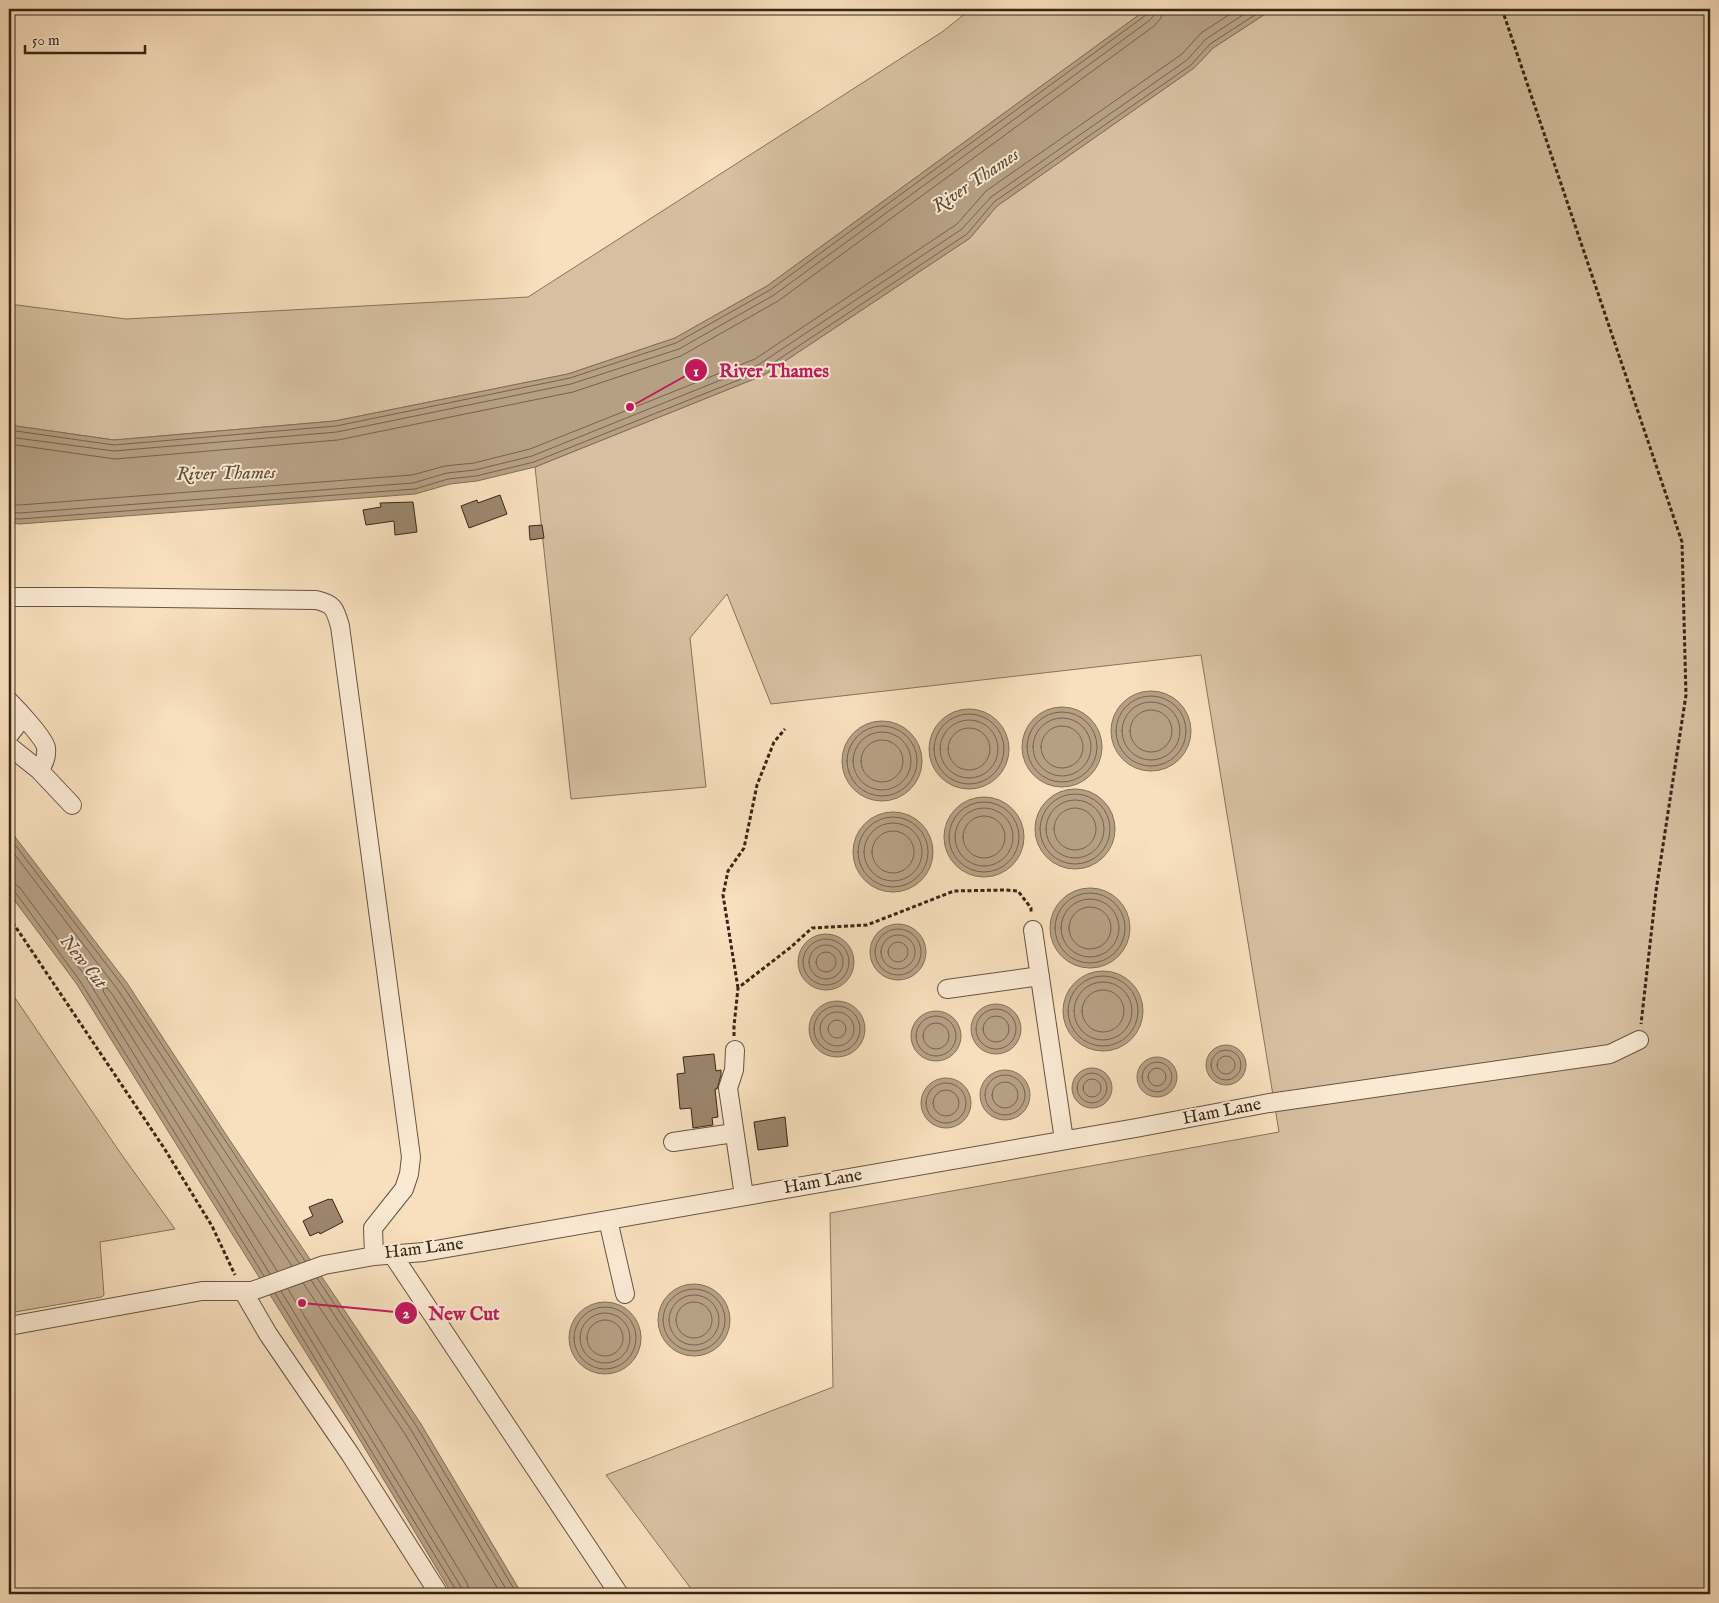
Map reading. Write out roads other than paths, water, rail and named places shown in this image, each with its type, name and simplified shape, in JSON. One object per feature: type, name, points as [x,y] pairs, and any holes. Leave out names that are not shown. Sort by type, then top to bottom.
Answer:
[{"type":"street","points":[[9,597],[316,600],[328,603],[336,612],[340,626],[411,1158],[409,1174],[404,1188],[374,1228],[374,1256]]},
{"type":"street","points":[[9,702],[46,746],[45,763],[39,770]]},
{"type":"street","points":[[9,736],[23,717]]},
{"type":"street","points":[[9,746],[39,770],[72,805]]},
{"type":"street","points":[[1033,930],[1064,1140]]},
{"type":"street","points":[[948,989],[1040,976]]},
{"type":"street","name":"Ham Lane","points":[[9,1326],[202,1291],[247,1291],[324,1265],[374,1256],[424,1252],[1269,1103],[1610,1054],[1639,1040]]},
{"type":"street","points":[[735,1050],[734,1070],[728,1088],[744,1196]]},
{"type":"street","points":[[673,1142],[734,1133]]},
{"type":"street","points":[[608,1220],[625,1294]]},
{"type":"street","points":[[392,1254],[619,1594]]},
{"type":"street","points":[[247,1291],[268,1334],[350,1454],[439,1594]]},
{"type":"water","points":[[1147,9],[1273,9],[1213,48],[1194,68],[997,206],[970,238],[764,375],[535,467],[477,481],[450,484],[415,494],[20,524],[9,523],[9,425],[114,440],[335,421],[568,374],[675,338],[767,286]]},
{"type":"water","points":[[1151,691],[1166,694],[1179,703],[1188,716],[1191,731],[1188,746],[1179,759],[1166,768],[1151,771],[1136,768],[1123,759],[1114,746],[1111,731],[1114,716],[1123,703],[1136,694]]},
{"type":"water","points":[[1062,707],[1077,710],[1090,719],[1099,732],[1102,747],[1099,762],[1090,775],[1077,784],[1062,787],[1047,784],[1034,775],[1025,762],[1022,747],[1025,732],[1034,719],[1047,710]]},
{"type":"water","points":[[969,709],[984,712],[997,721],[1006,734],[1009,749],[1006,764],[997,777],[984,786],[969,789],[954,786],[941,777],[932,764],[929,749],[932,734],[941,721],[954,712]]},
{"type":"water","points":[[882,721],[897,724],[910,733],[919,746],[922,761],[919,776],[910,789],[897,798],[882,801],[867,798],[854,789],[845,776],[842,761],[845,746],[854,733],[867,724]]},
{"type":"water","points":[[1075,789],[1090,792],[1103,801],[1112,814],[1115,829],[1112,844],[1103,857],[1090,866],[1075,869],[1060,866],[1047,857],[1038,844],[1035,829],[1038,814],[1047,801],[1060,792]]},
{"type":"water","points":[[984,797],[999,800],[1012,809],[1021,822],[1024,837],[1021,852],[1012,865],[999,874],[984,877],[969,874],[956,865],[947,852],[944,837],[947,822],[956,809],[969,800]]},
{"type":"water","points":[[893,812],[908,815],[921,824],[930,837],[933,852],[930,867],[921,880],[908,889],[893,892],[878,889],[865,880],[856,867],[853,852],[856,837],[865,824],[878,815]]},
{"type":"water","points":[[9,829],[127,983],[227,1136],[421,1424],[522,1594],[452,1594],[351,1425],[76,983],[9,893]]},
{"type":"water","points":[[1090,888],[1105,891],[1118,900],[1127,913],[1130,928],[1127,943],[1118,956],[1105,965],[1090,968],[1075,965],[1062,956],[1053,943],[1050,928],[1053,913],[1062,900],[1075,891]]},
{"type":"water","points":[[892,924],[904,924],[914,928],[922,936],[926,952],[922,968],[914,976],[904,980],[892,980],[882,976],[874,968],[870,958],[870,946],[874,936],[882,928]]},
{"type":"water","points":[[820,934],[832,934],[842,938],[850,946],[854,962],[850,978],[842,986],[832,990],[820,990],[810,986],[802,978],[798,968],[798,956],[802,946],[810,938]]},
{"type":"water","points":[[1103,971],[1118,974],[1131,983],[1140,996],[1143,1011],[1140,1026],[1131,1039],[1118,1048],[1103,1051],[1088,1048],[1075,1039],[1066,1026],[1063,1011],[1066,996],[1075,983],[1088,974]]},
{"type":"water","points":[[831,1001],[843,1001],[853,1005],[861,1013],[865,1029],[861,1045],[853,1053],[843,1057],[831,1057],[821,1053],[813,1045],[809,1035],[809,1023],[813,1013],[821,1005]]},
{"type":"water","points":[[996,1004],[1014,1011],[1021,1029],[1014,1047],[996,1054],[978,1047],[971,1029],[978,1011]]},
{"type":"water","points":[[936,1011],[954,1018],[961,1036],[954,1054],[936,1061],[918,1054],[911,1036],[918,1018]]},
{"type":"water","points":[[1222,1045],[1230,1045],[1237,1048],[1243,1054],[1246,1065],[1243,1076],[1237,1082],[1230,1085],[1222,1085],[1215,1082],[1209,1076],[1206,1069],[1206,1061],[1209,1054],[1215,1048]]},
{"type":"water","points":[[1153,1057],[1161,1057],[1168,1060],[1174,1066],[1177,1077],[1174,1088],[1168,1094],[1161,1097],[1153,1097],[1146,1094],[1140,1088],[1137,1081],[1137,1073],[1140,1066],[1146,1060]]},
{"type":"water","points":[[1088,1068],[1096,1068],[1103,1071],[1109,1077],[1112,1088],[1109,1099],[1103,1105],[1096,1108],[1088,1108],[1081,1105],[1075,1099],[1072,1092],[1072,1084],[1075,1077],[1081,1071]]},
{"type":"water","points":[[1005,1070],[1019,1074],[1026,1081],[1030,1095],[1026,1109],[1019,1116],[1005,1120],[991,1116],[984,1109],[980,1095],[984,1081],[991,1074]]},
{"type":"water","points":[[946,1078],[960,1082],[967,1089],[971,1103],[967,1117],[960,1124],[946,1128],[932,1124],[925,1117],[921,1103],[925,1089],[932,1082]]},
{"type":"water","points":[[701,1284],[720,1294],[728,1306],[730,1320],[728,1334],[720,1346],[708,1354],[687,1356],[668,1346],[660,1334],[658,1313],[668,1294],[680,1286]]},
{"type":"water","points":[[612,1302],[631,1312],[639,1324],[641,1338],[639,1352],[631,1364],[619,1372],[598,1374],[579,1364],[571,1352],[569,1331],[579,1312],[591,1304]]},
{"type":"place","name":"River Thames","points":[[630,407]]},
{"type":"place","name":"New Cut","points":[[302,1303]]}]
